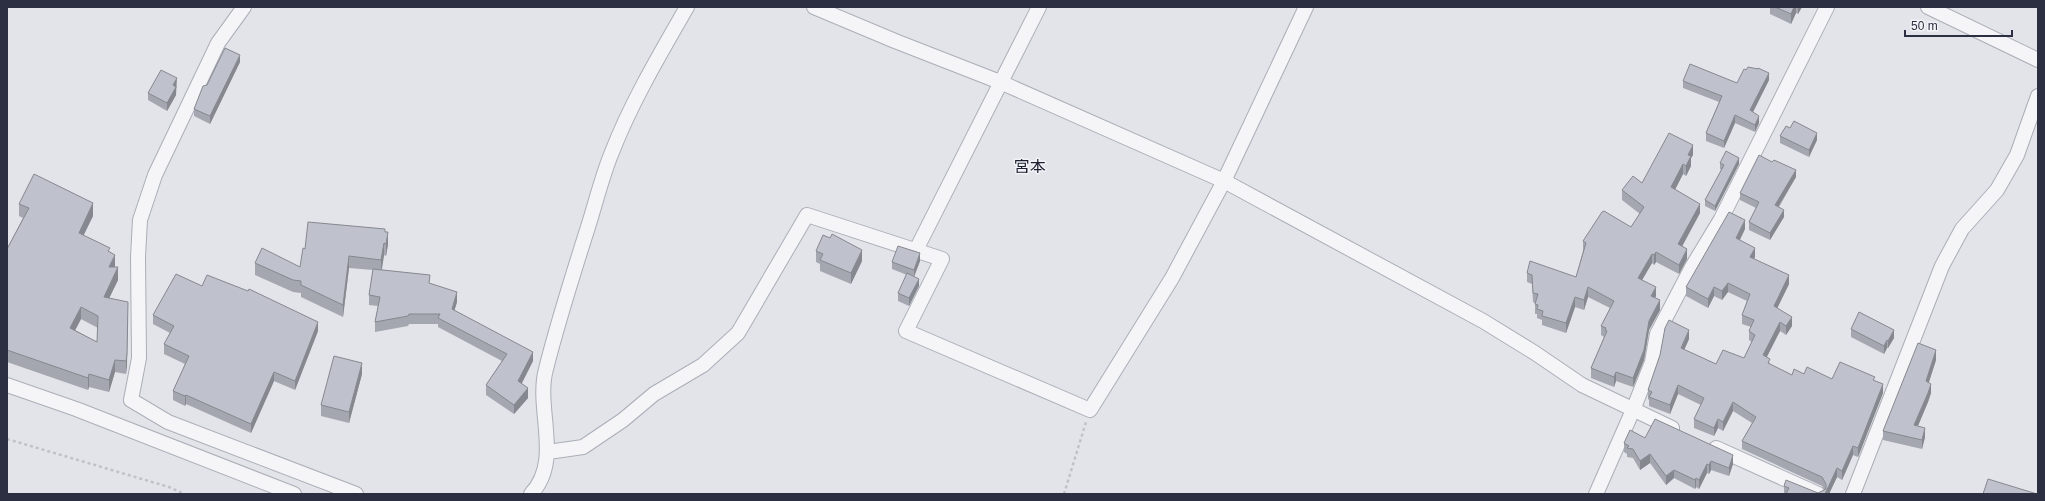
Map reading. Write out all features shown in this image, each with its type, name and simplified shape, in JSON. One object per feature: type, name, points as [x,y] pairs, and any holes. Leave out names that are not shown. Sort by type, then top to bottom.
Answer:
[{"type":"street","points":[[244,7],[218,43],[155,175],[140,220],[138,257],[139,358],[131,400],[168,422],[356,494]]},
{"type":"street","points":[[531,494],[538,487],[548,452],[544,419],[544,374],[560,317],[612,152],[633,103],[686,7]]},
{"type":"street","points":[[814,7],[895,41],[1000,82],[1224,181],[1483,321],[1535,353],[1582,385],[1683,433]]},
{"type":"street","points":[[916,250],[1039,7]]},
{"type":"street","points":[[548,452],[583,447],[623,420],[654,394],[703,365],[738,333],[807,215],[942,259],[906,332],[1090,410],[1172,278],[1224,181],[1306,7]]},
{"type":"street","points":[[1596,494],[1633,410],[1652,362],[1657,334],[1692,267],[1721,219],[1826,7]]},
{"type":"street","points":[[1928,7],[2038,60]]},
{"type":"street","points":[[1853,494],[1942,266],[1962,229],[2000,185],[2017,155],[2038,96]]},
{"type":"street","points":[[7,385],[76,409],[294,494]]},
{"type":"street","points":[[1704,442],[1818,494]]},
{"type":"path","points":[[1064,494],[1090,410]]},
{"type":"path","points":[[7,439],[169,487],[184,494]]},
{"type":"building","points":[[1775,7],[1794,7],[1791,14]]},
{"type":"building","points":[[225,48],[240,55],[210,116],[194,109],[203,86],[207,85]]},
{"type":"building","points":[[1690,64],[1737,83],[1744,69],[1746,70],[1748,67],[1758,68],[1769,73],[1750,110],[1759,116],[1755,125],[1735,115],[1724,141],[1706,133],[1722,96],[1683,81]]},
{"type":"building","points":[[161,70],[177,78],[173,85],[176,87],[167,103],[148,93]]},
{"type":"building","points":[[1794,121],[1817,133],[1809,150],[1780,136],[1786,126],[1790,128]]},
{"type":"building","points":[[1669,133],[1693,145],[1688,155],[1691,156],[1686,166],[1683,164],[1671,187],[1700,204],[1678,244],[1687,249],[1679,265],[1656,252],[1654,255],[1652,254],[1638,278],[1656,287],[1651,296],[1660,300],[1649,321],[1644,350],[1633,378],[1616,372],[1614,377],[1591,368],[1607,331],[1605,330],[1606,328],[1601,326],[1614,301],[1588,287],[1584,300],[1575,297],[1566,323],[1542,316],[1543,311],[1537,309],[1538,305],[1535,304],[1538,294],[1533,293],[1532,275],[1527,273],[1530,261],[1576,277],[1586,243],[1583,241],[1604,211],[1631,227],[1644,207],[1622,190],[1633,176],[1642,183]]},
{"type":"building","points":[[1726,151],[1739,158],[1715,206],[1705,200],[1724,165],[1720,163]]},
{"type":"building","points":[[1759,155],[1772,162],[1774,160],[1796,170],[1775,205],[1784,210],[1770,233],[1749,222],[1759,202],[1740,193]]},
{"type":"building","points":[[34,174],[93,203],[79,233],[110,248],[108,251],[115,255],[109,267],[118,267],[104,297],[128,302],[126,361],[115,360],[109,380],[89,374],[88,378],[7,350],[7,249],[29,208],[19,204]],"holes":[[[81,307],[98,316],[97,342],[70,328]]]},
{"type":"building","points":[[1729,212],[1745,220],[1736,238],[1755,248],[1750,257],[1789,275],[1774,306],[1792,317],[1786,326],[1780,322],[1763,355],[1770,359],[1768,363],[1792,375],[1794,369],[1804,374],[1807,367],[1832,379],[1840,362],[1875,377],[1873,380],[1883,384],[1858,448],[1853,446],[1842,471],[1837,468],[1825,494],[1786,494],[1789,488],[1784,486],[1786,480],[1818,493],[1826,489],[1826,484],[1822,477],[1742,441],[1756,417],[1733,402],[1723,422],[1718,419],[1714,428],[1694,419],[1704,398],[1678,385],[1670,405],[1649,397],[1652,392],[1648,390],[1660,355],[1665,328],[1669,320],[1689,330],[1681,348],[1716,364],[1723,350],[1744,358],[1755,335],[1749,331],[1754,320],[1742,315],[1750,294],[1728,283],[1722,291],[1714,287],[1708,299],[1686,287]]},
{"type":"building","points":[[308,222],[385,229],[385,232],[388,232],[386,244],[384,243],[381,260],[349,256],[343,305],[301,285],[301,281],[293,280],[255,263],[262,248],[300,267],[303,248],[305,249]]},
{"type":"building","points":[[832,234],[862,250],[851,273],[820,260],[823,254],[816,251],[823,235],[830,238]]},
{"type":"building","points":[[898,246],[920,253],[914,270],[892,262]]},
{"type":"building","points":[[373,269],[430,275],[429,283],[457,292],[452,309],[533,352],[518,381],[528,388],[514,405],[486,385],[507,354],[438,318],[440,314],[409,314],[408,316],[375,322],[380,297],[369,295]]},
{"type":"building","points":[[907,273],[919,279],[909,298],[898,293]]},
{"type":"building","points":[[176,274],[202,286],[207,275],[248,291],[249,289],[318,322],[295,381],[274,372],[251,424],[186,395],[185,396],[173,391],[189,356],[164,344],[174,326],[153,315]]},
{"type":"building","points":[[1859,312],[1894,330],[1884,346],[1851,329]]},
{"type":"building","points":[[1918,343],[1936,350],[1926,381],[1931,384],[1914,425],[1925,428],[1922,440],[1883,431]]},
{"type":"building","points":[[334,356],[362,363],[349,412],[321,405]]},
{"type":"building","points":[[1655,419],[1733,455],[1729,468],[1711,461],[1709,465],[1707,464],[1699,480],[1696,478],[1695,480],[1674,470],[1666,476],[1650,454],[1640,461],[1633,449],[1627,448],[1629,446],[1624,443],[1630,430],[1645,438]]},
{"type":"building","points":[[1988,479],[2037,494],[1983,494]]},
{"type":"district","name":"宮本","points":[[1030,166]]}]
